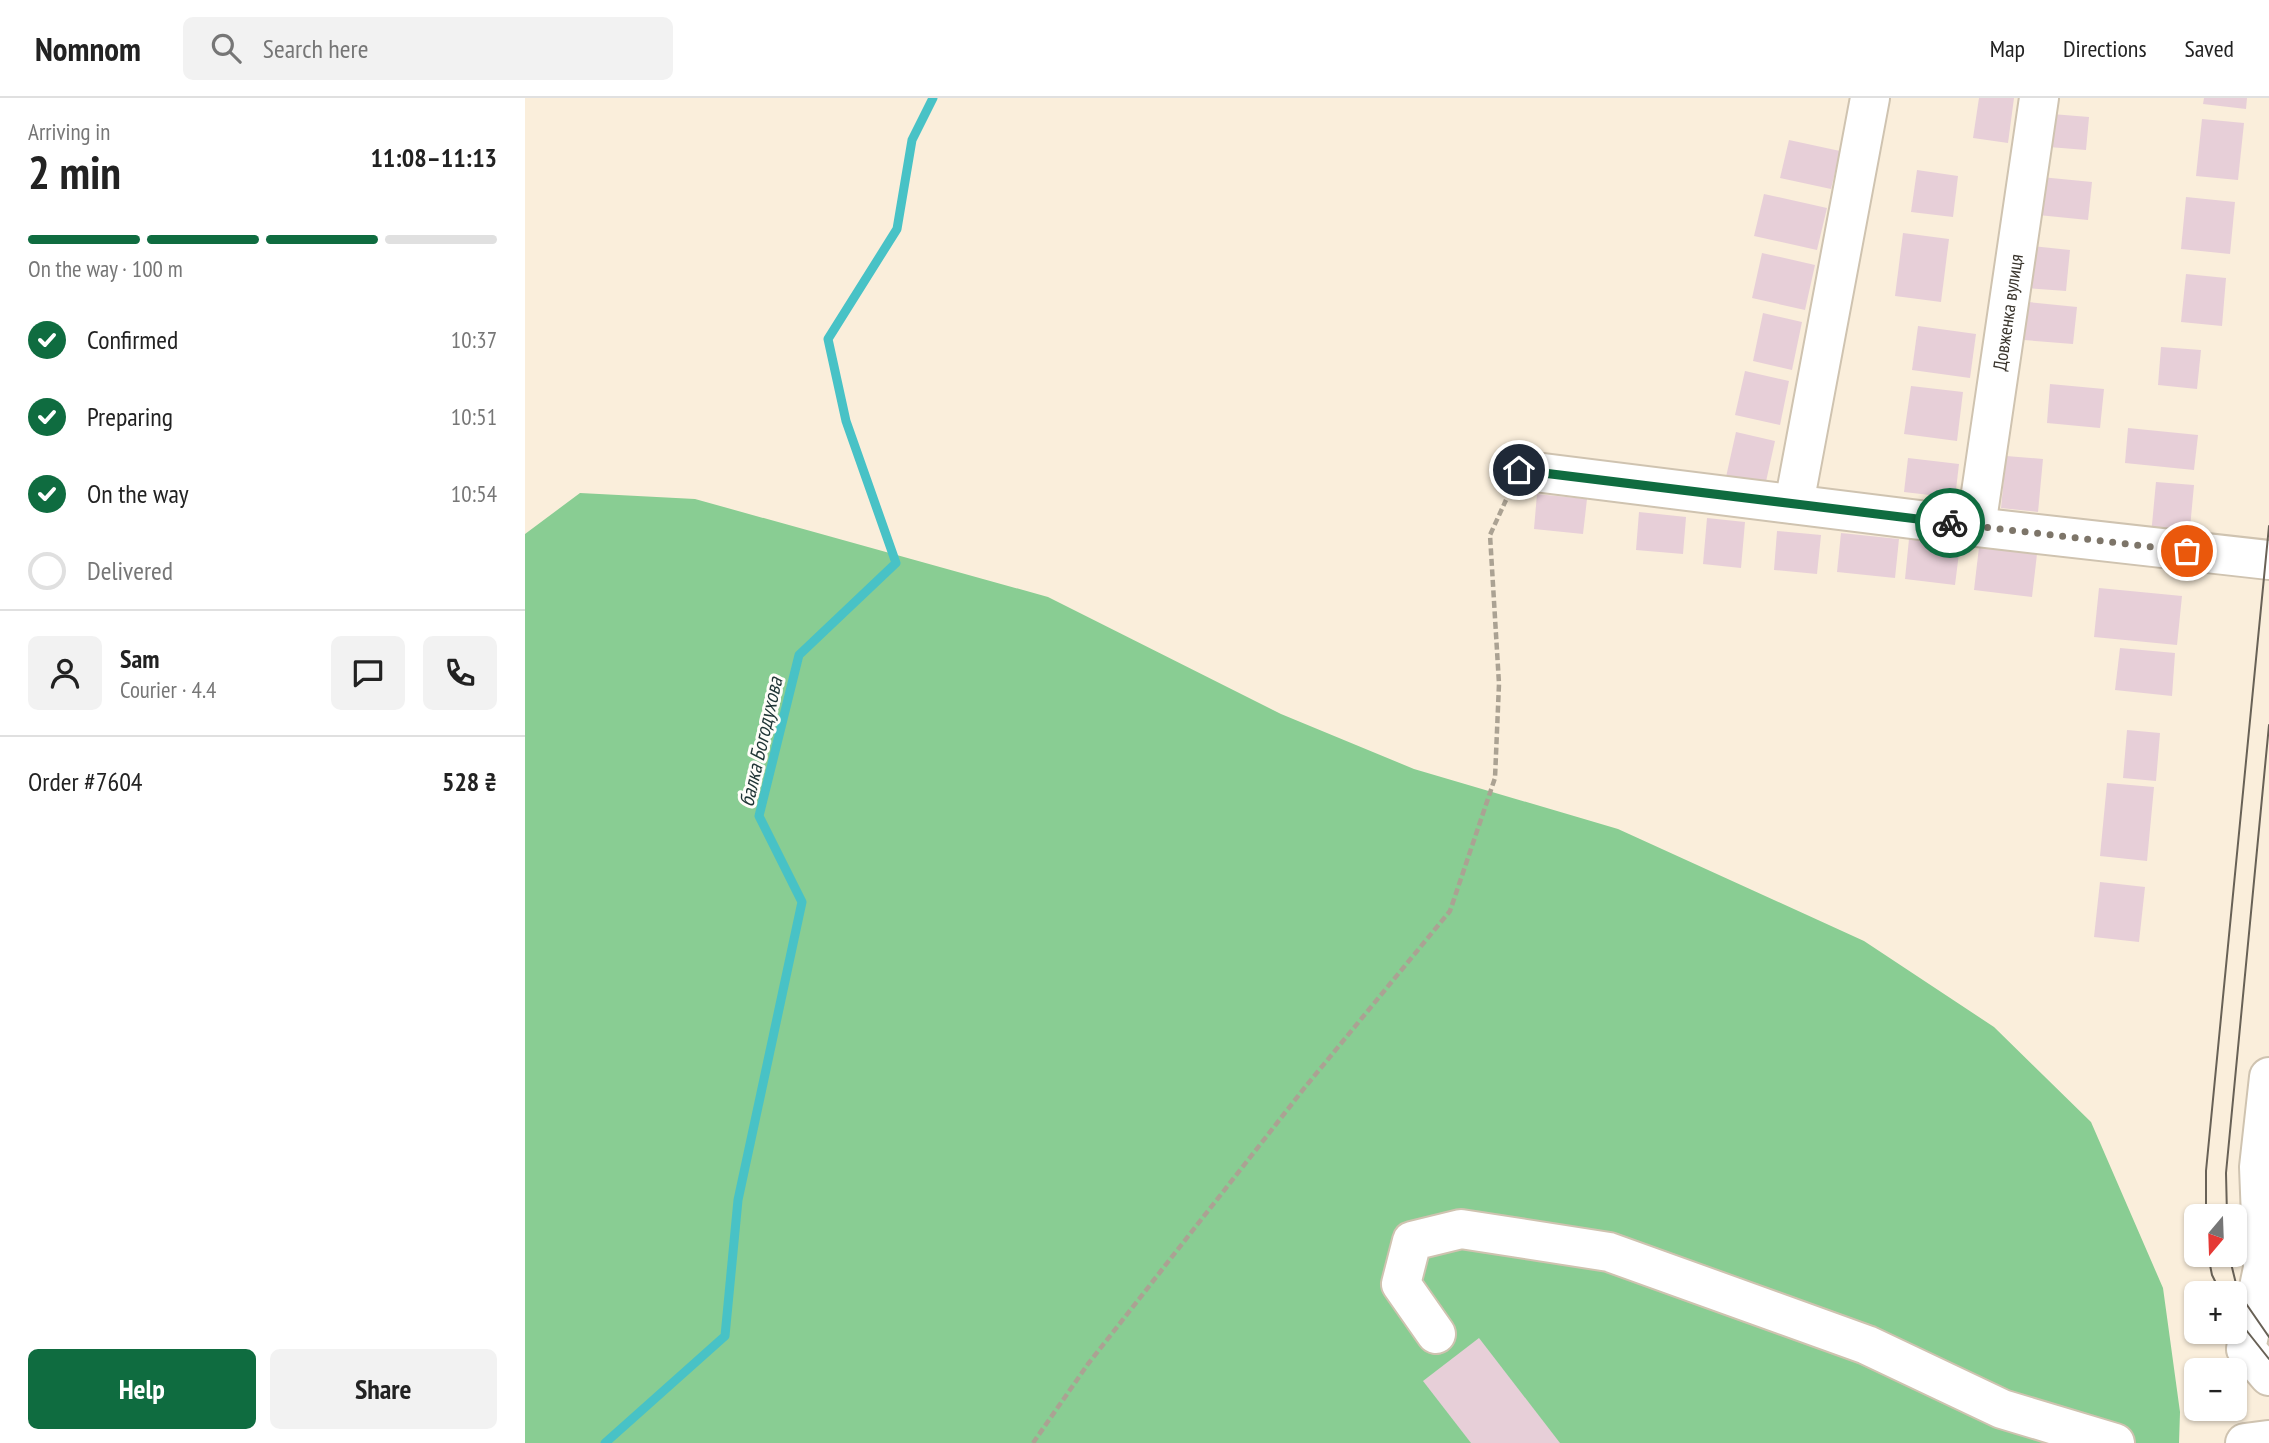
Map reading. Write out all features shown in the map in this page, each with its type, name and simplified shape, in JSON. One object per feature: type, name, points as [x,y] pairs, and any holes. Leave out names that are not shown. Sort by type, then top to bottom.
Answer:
[{"type":"street","points":[[1794,504],[1870,98]]},
{"type":"street","name":"Довженка вулиця","points":[[1976,527],[2039,98]]},
{"type":"street","points":[[1519,470],[1976,527],[2269,560]]},
{"type":"street","points":[[2269,1077],[2259,1167],[2266,1279],[2246,1349],[2269,1376]]},
{"type":"street","points":[[1436,1334],[1401,1284],[1412,1241],[1461,1229],[1533,1239],[1609,1252],[1867,1345],[2002,1409],[2115,1443]]},
{"type":"path","points":[[1033,1443],[1088,1364],[1307,1086],[1450,911],[1495,778],[1499,684],[1490,535],[1519,470]]},
{"type":"green space","points":[[580,493],[695,499],[1048,597],[1281,714],[1414,769],[1618,829],[1864,941],[1994,1027],[2091,1122],[2163,1288],[2180,1412],[2179,1443],[525,1443],[525,534]]},
{"type":"building","points":[[1979,98],[2014,98],[2008,143],[1973,138]]},
{"type":"building","points":[[2204,98],[2247,98],[2246,109],[2203,104]]},
{"type":"building","points":[[2052,114],[2089,117],[2086,150],[2049,147]]},
{"type":"building","points":[[2202,119],[2244,123],[2238,180],[2196,176]]},
{"type":"building","points":[[1789,140],[1840,151],[1831,189],[1780,178]]},
{"type":"building","points":[[1917,170],[1958,176],[1953,217],[1911,212]]},
{"type":"building","points":[[2041,177],[2092,182],[2088,220],[2038,215]]},
{"type":"building","points":[[1764,194],[1827,208],[1817,250],[1754,236]]},
{"type":"building","points":[[2186,197],[2235,202],[2230,254],[2181,249]]},
{"type":"building","points":[[1903,233],[1949,239],[1941,302],[1895,296]]},
{"type":"building","points":[[2031,246],[2070,250],[2066,291],[2027,288]]},
{"type":"building","points":[[1762,253],[1815,265],[1805,310],[1752,298]]},
{"type":"building","points":[[2186,274],[2226,278],[2222,326],[2181,322]]},
{"type":"building","points":[[2028,302],[2077,307],[2073,344],[2024,340]]},
{"type":"building","points":[[1763,313],[1802,322],[1792,370],[1753,361]]},
{"type":"building","points":[[1918,326],[1976,334],[1970,378],[1912,370]]},
{"type":"building","points":[[2161,347],[2201,350],[2197,389],[2158,385]]},
{"type":"building","points":[[1745,371],[1789,381],[1780,425],[1735,415]]},
{"type":"building","points":[[2050,384],[2104,389],[2100,428],[2047,423]]},
{"type":"building","points":[[1911,386],[1963,392],[1957,441],[1904,434]]},
{"type":"building","points":[[2128,428],[2198,435],[2194,470],[2125,463]]},
{"type":"building","points":[[1736,432],[1775,441],[1765,486],[1726,477]]},
{"type":"building","points":[[2006,456],[2043,459],[2038,512],[2001,508]]},
{"type":"building","points":[[1908,458],[1959,464],[1955,498],[1904,492]]},
{"type":"building","points":[[2156,482],[2194,485],[2189,539],[2151,535]]},
{"type":"building","points":[[1537,494],[1587,499],[1583,534],[1534,529]]},
{"type":"building","points":[[1639,512],[1686,517],[1683,554],[1636,550]]},
{"type":"building","points":[[1707,518],[1745,522],[1741,568],[1703,564]]},
{"type":"building","points":[[1777,531],[1821,535],[1817,574],[1774,570]]},
{"type":"building","points":[[1841,533],[1899,539],[1895,578],[1837,572]]},
{"type":"building","points":[[1909,539],[1960,545],[1955,585],[1905,579]]},
{"type":"building","points":[[1979,547],[2037,554],[2032,597],[1974,590]]},
{"type":"building","points":[[2099,588],[2182,596],[2177,645],[2094,637]]},
{"type":"building","points":[[2120,648],[2175,653],[2172,696],[2115,690]]},
{"type":"building","points":[[2127,730],[2160,733],[2156,781],[2123,778]]},
{"type":"building","points":[[2107,783],[2154,787],[2147,861],[2100,856]]},
{"type":"building","points":[[2100,882],[2145,887],[2139,942],[2094,937]]},
{"type":"building","points":[[1479,1338],[1560,1443],[1471,1443],[1423,1381]]},
{"type":"waterway","name":"балка Богодухова","points":[[605,1443],[725,1336],[738,1200],[802,902],[759,816],[799,655],[896,563],[846,421],[828,339],[897,229],[912,140],[933,98]]},
{"type":"tram line","points":[[2206,1204],[2206,1171],[2269,526]]},
{"type":"tram line","points":[[2227,1204],[2226,1173],[2269,725]]},
{"type":"tram line","points":[[2210,1267],[2215,1281]]},
{"type":"tram line","points":[[2232,1267],[2238,1292],[2269,1337]]},
{"type":"tram line","points":[[2247,1331],[2269,1359]]},
{"type":"way so far","points":[[1950,523],[2187,551]]},
{"type":"route","points":[[1519,470],[1950,523]]}]
